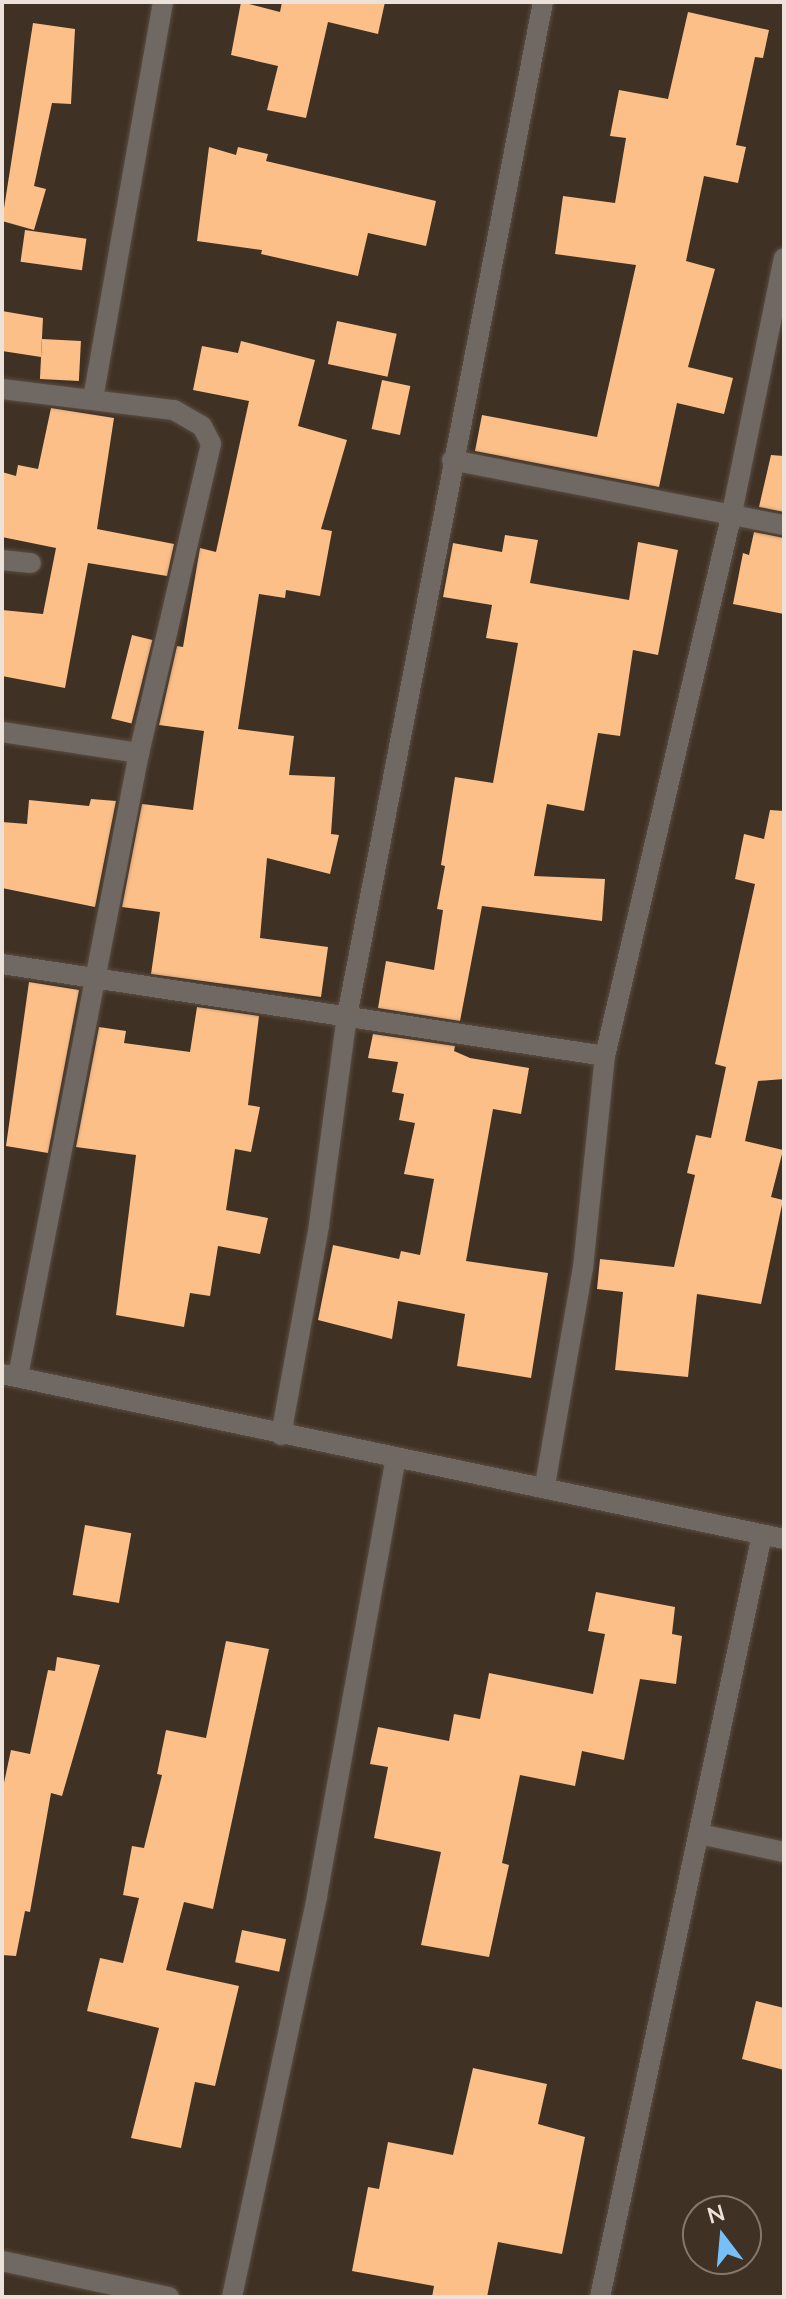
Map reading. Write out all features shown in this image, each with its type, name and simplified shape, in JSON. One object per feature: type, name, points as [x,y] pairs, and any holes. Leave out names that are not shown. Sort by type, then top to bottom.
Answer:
[{"type":"street","points":[[93,399],[163,2]]},
{"type":"street","points":[[281,1435],[319,1225],[347,1016],[452,460],[543,2]]},
{"type":"street","points":[[545,1485],[583,1268],[605,1056],[732,513],[780,294],[784,258]]},
{"type":"street","points":[[2,389],[174,410],[202,426],[211,444],[139,753],[97,978],[10,1375],[281,1435],[545,1485],[784,1539]]},
{"type":"street","points":[[452,460],[784,525]]},
{"type":"street","points":[[2,560],[31,563]]},
{"type":"street","points":[[2,732],[139,753]]},
{"type":"street","points":[[2,964],[605,1056]]},
{"type":"street","points":[[232,2297],[317,1896],[396,1458]]},
{"type":"street","points":[[600,2297],[762,1535]]},
{"type":"street","points":[[700,1834],[784,1852]]},
{"type":"street","points":[[2,2261],[169,2297]]},
{"type":"building","points":[[241,2],[280,12],[282,2],[385,2],[378,34],[328,22],[306,118],[267,110],[278,66],[231,55]]},
{"type":"building","points":[[688,12],[769,30],[763,58],[755,57],[736,145],[746,147],[738,183],[704,176],[686,261],[715,269],[688,367],[733,378],[724,414],[677,403],[659,487],[475,451],[482,415],[597,437],[636,265],[555,254],[563,196],[615,203],[626,138],[610,136],[619,90],[668,99]]},
{"type":"building","points":[[33,23],[75,29],[71,104],[52,103],[34,186],[46,189],[34,230],[2,221]]},
{"type":"building","points":[[209,147],[236,155],[238,147],[268,154],[266,161],[436,201],[426,246],[368,233],[358,276],[261,254],[262,250],[197,241]]},
{"type":"building","points":[[25,230],[86,239],[82,270],[21,262]]},
{"type":"building","points":[[2,311],[43,318],[41,357],[2,351]]},
{"type":"building","points":[[337,321],[397,334],[388,377],[328,364]]},
{"type":"building","points":[[42,339],[81,341],[79,381],[40,379]]},
{"type":"building","points":[[241,341],[315,360],[298,426],[347,440],[321,529],[332,531],[320,596],[286,590],[285,598],[259,594],[238,729],[294,736],[289,775],[335,777],[331,834],[339,835],[330,874],[267,858],[260,938],[328,947],[321,997],[151,974],[160,912],[122,907],[142,804],[193,810],[204,731],[159,725],[177,646],[183,647],[200,548],[216,552],[249,401],[193,390],[202,346],[238,353]]},
{"type":"building","points":[[382,380],[410,386],[400,435],[372,429]]},
{"type":"building","points":[[51,408],[114,418],[97,529],[174,544],[167,576],[88,563],[65,688],[2,676],[2,610],[43,614],[56,548],[2,537],[2,472],[16,476],[18,465],[38,469]]},
{"type":"building","points":[[771,455],[784,456],[784,512],[759,507]]},
{"type":"building","points":[[754,532],[784,538],[784,614],[733,604],[743,553],[749,555]]},
{"type":"building","points":[[505,535],[538,540],[530,583],[629,600],[638,542],[678,550],[658,655],[633,650],[620,736],[598,733],[584,811],[547,804],[534,876],[605,879],[602,921],[482,906],[460,1021],[378,1008],[386,961],[434,970],[443,910],[437,909],[445,866],[441,865],[455,777],[493,783],[518,643],[486,638],[492,605],[443,597],[453,543],[502,552]]},
{"type":"building","points":[[132,635],[152,640],[132,724],[111,718]]},
{"type":"building","points":[[91,799],[116,801],[95,907],[2,888],[2,822],[27,824],[29,800],[89,806]]},
{"type":"building","points":[[770,810],[784,811],[784,1079],[758,1081],[745,1141],[783,1150],[771,1197],[783,1200],[761,1304],[697,1294],[688,1377],[615,1370],[623,1292],[597,1289],[600,1259],[674,1267],[695,1175],[687,1173],[696,1135],[711,1138],[726,1067],[715,1064],[755,884],[735,879],[744,834],[764,839]]},
{"type":"building","points":[[29,982],[79,990],[48,1153],[6,1146]]},
{"type":"building","points":[[197,1007],[259,1016],[248,1105],[260,1107],[251,1152],[235,1149],[226,1210],[268,1218],[260,1254],[218,1246],[210,1296],[190,1293],[184,1327],[116,1315],[136,1155],[76,1147],[99,1027],[126,1031],[124,1043],[190,1052]]},
{"type":"building","points":[[373,1034],[455,1046],[454,1051],[470,1058],[529,1068],[521,1114],[493,1109],[466,1261],[548,1273],[531,1378],[457,1366],[465,1314],[398,1301],[392,1339],[318,1320],[333,1245],[399,1259],[401,1251],[420,1255],[434,1179],[404,1174],[415,1123],[399,1120],[404,1094],[392,1092],[398,1062],[368,1058]]},
{"type":"building","points":[[85,1525],[131,1533],[119,1603],[73,1595]]},
{"type":"building","points":[[596,1592],[675,1607],[672,1634],[682,1636],[676,1684],[640,1679],[624,1760],[582,1751],[575,1786],[520,1775],[502,1863],[509,1865],[489,1957],[421,1945],[441,1852],[374,1838],[388,1767],[370,1764],[378,1727],[449,1741],[454,1714],[480,1719],[489,1673],[593,1694],[605,1634],[588,1631]]},
{"type":"building","points":[[226,1641],[269,1649],[213,1909],[184,1902],[166,1970],[239,1986],[215,2086],[195,2082],[181,2148],[131,2138],[159,2028],[87,2011],[100,1958],[123,1963],[139,1898],[123,1895],[132,1846],[144,1848],[162,1775],[157,1774],[166,1730],[206,1738]]},
{"type":"building","points":[[57,1657],[100,1665],[62,1796],[51,1793],[30,1912],[25,1911],[16,1956],[2,1955],[2,1792],[11,1750],[30,1754],[48,1670],[55,1671]]},
{"type":"building","points":[[242,1930],[286,1939],[279,1972],[235,1962]]},
{"type":"building","points":[[756,2001],[784,2008],[784,2070],[742,2059]]},
{"type":"building","points":[[473,2068],[547,2084],[538,2124],[585,2137],[562,2254],[498,2242],[487,2297],[432,2297],[434,2286],[352,2271],[368,2187],[379,2189],[388,2142],[453,2155]]}]
